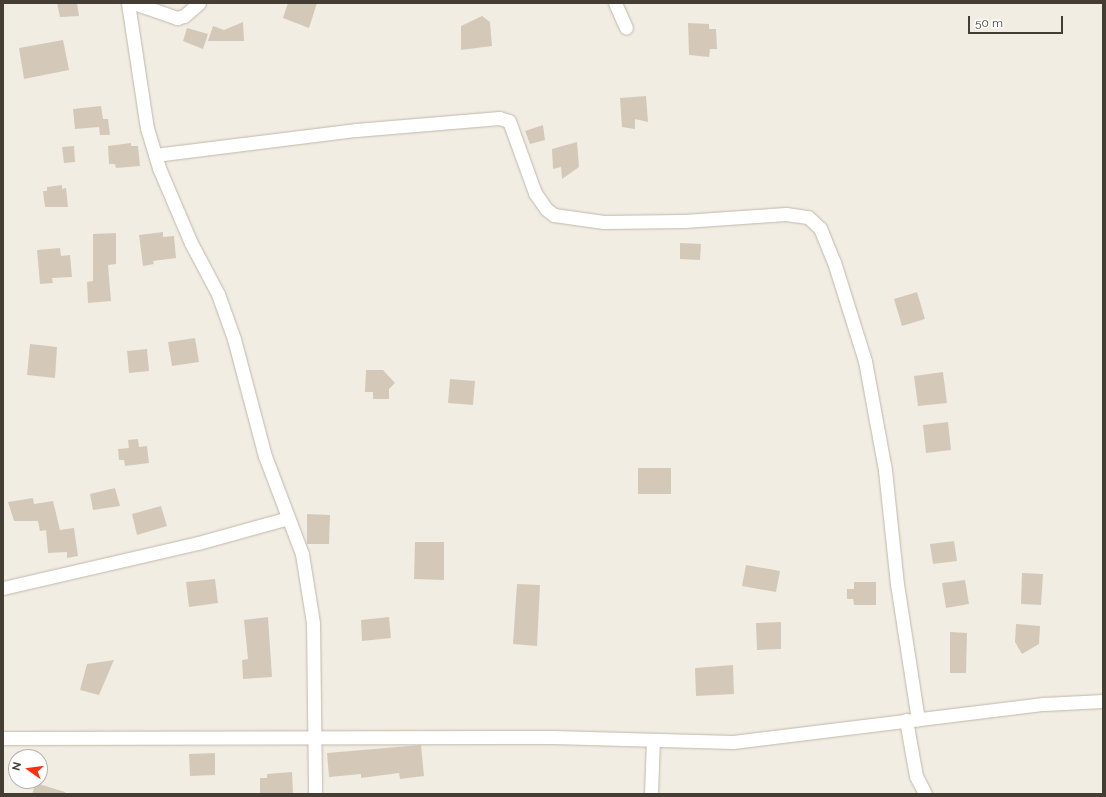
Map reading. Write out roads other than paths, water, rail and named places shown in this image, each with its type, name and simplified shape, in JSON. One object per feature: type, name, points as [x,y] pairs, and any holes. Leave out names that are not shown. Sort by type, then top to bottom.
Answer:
[{"type":"street","points":[[128,3],[147,128],[155,154],[191,243],[218,294],[234,339],[265,456],[288,518],[309,585],[313,623],[312,739],[315,794]]},
{"type":"street","points":[[134,3],[177,18],[184,16],[199,3]]},
{"type":"street","points":[[615,3],[626,28]]},
{"type":"street","points":[[155,154],[356,130],[499,118],[509,121],[535,193],[546,209],[554,216],[604,222],[684,222],[786,214],[808,217],[820,228],[834,262],[864,361],[885,470],[912,720],[916,776],[925,794]]},
{"type":"street","points":[[3,588],[198,543],[288,518]]},
{"type":"street","points":[[3,738],[653,740],[733,742],[1044,704],[1103,701]]},
{"type":"street","points":[[651,794],[653,740]]}]
